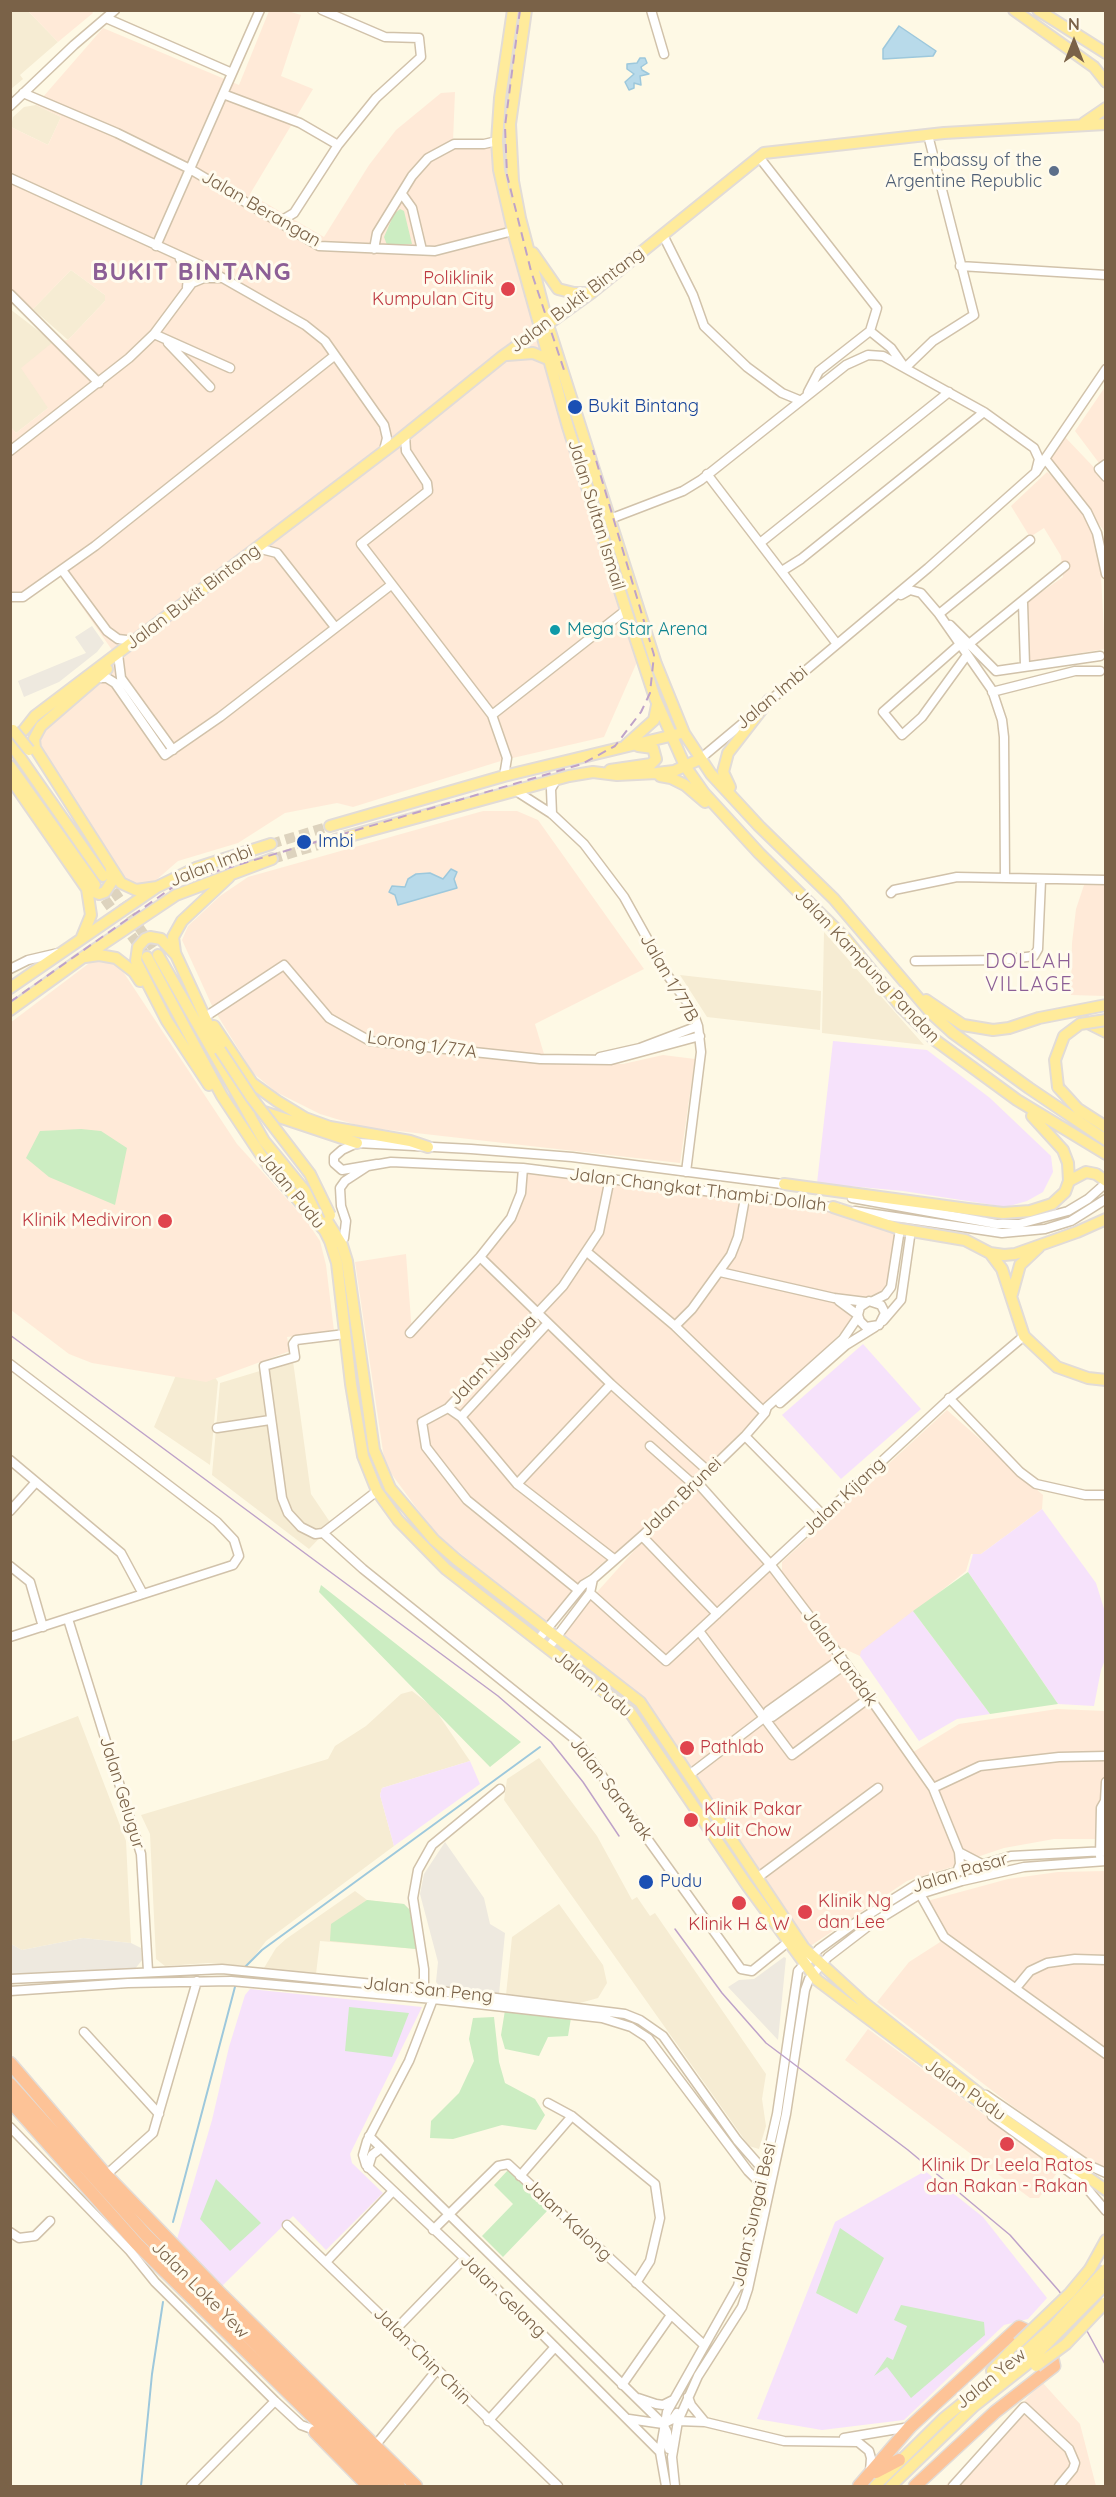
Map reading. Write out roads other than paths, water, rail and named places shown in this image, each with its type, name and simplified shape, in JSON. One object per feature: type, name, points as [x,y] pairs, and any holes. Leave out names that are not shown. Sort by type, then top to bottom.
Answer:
[{"type":"highway","points":[[10,2063],[106,2175],[416,2487]]},
{"type":"highway","name":"Jalan Loke Yew","points":[[10,2084],[146,2235],[399,2487]]},
{"type":"highway","name":"Jalan Loke Yew","points":[[10,2101],[137,2244],[383,2487]]},
{"type":"highway","points":[[872,2481],[910,2427],[1019,2327],[1043,2338],[1053,2356],[1054,2366],[994,2412],[915,2487]]},
{"type":"highway","points":[[288,2378],[312,2391],[339,2412]]},
{"type":"highway","points":[[290,2397],[297,2411],[312,2429],[369,2487]]},
{"type":"highway","points":[[859,2487],[872,2481],[899,2460]]},
{"type":"main road","name":"Jalan Sultan Ismail","points":[[513,10],[499,106],[498,141],[499,170],[513,231],[656,664],[684,733],[700,759]]},
{"type":"main road","name":"Jalan Sultan Ismail","points":[[526,10],[512,113],[510,157],[520,218],[528,247],[550,360],[655,698],[685,766]]},
{"type":"main road","points":[[1014,10],[1094,67],[1106,82]]},
{"type":"main road","points":[[1038,10],[1106,53]]},
{"type":"main road","points":[[1094,67],[1106,71]]},
{"type":"main road","points":[[1079,125],[1098,116],[1106,108]]},
{"type":"main road","name":"Jalan Bukit Bintang","points":[[118,654],[405,435],[503,356],[591,293],[768,152],[928,135],[1106,124]]},
{"type":"main road","points":[[528,247],[558,289],[574,293],[591,293]]},
{"type":"main road","points":[[503,356],[533,353],[550,360]]},
{"type":"main road","points":[[10,778],[91,887],[99,894],[105,892],[112,881],[35,748],[36,734],[40,726],[97,678],[111,665],[118,654]]},
{"type":"main road","points":[[24,730],[35,716],[118,654]]},
{"type":"main road","points":[[626,746],[655,718],[658,708],[655,698]]},
{"type":"main road","points":[[749,815],[724,778],[723,767],[728,753],[769,700]]},
{"type":"main road","points":[[11,729],[54,781]]},
{"type":"main road","points":[[330,826],[523,771],[684,733],[685,766]]},
{"type":"main road","points":[[10,743],[107,872],[130,888],[142,890],[157,887]]},
{"type":"main road","points":[[593,772],[642,765],[656,759],[652,748],[626,746]]},
{"type":"main road","points":[[26,749],[36,777]]},
{"type":"main road","name":"Jalan Imbi","points":[[335,840],[556,780],[593,772],[617,775],[674,771],[700,759]]},
{"type":"main road","name":"Jalan Kampung Pandan","points":[[700,759],[759,826],[841,906],[911,990],[953,1033],[1106,1140]]},
{"type":"main road","points":[[10,766],[91,887],[91,915],[81,940]]},
{"type":"main road","name":"Jalan Kampung Pandan","points":[[685,766],[704,793],[759,853],[845,938],[902,1008],[934,1040],[1017,1100],[1106,1154]]},
{"type":"main road","points":[[644,774],[671,778],[685,785],[708,805],[748,850],[759,853],[757,843],[728,810],[728,804],[732,802],[759,826]]},
{"type":"main road","name":"Jalan Imbi","points":[[10,988],[157,887],[196,868],[271,844]]},
{"type":"main road","name":"Jalan Imbi","points":[[10,1010],[176,895],[272,859]]},
{"type":"main road","points":[[233,873],[182,921],[173,937],[176,955],[220,1050],[251,1097],[310,1174],[344,1238],[348,1261]]},
{"type":"main road","points":[[176,955],[161,939],[150,937],[140,942],[136,952],[136,961],[162,1011],[232,1123],[269,1167]]},
{"type":"main road","points":[[82,958],[109,956],[126,964],[162,1011]]},
{"type":"main road","name":"Jalan Pudu","points":[[973,2092],[854,2010],[812,1974],[807,1960],[757,1878],[640,1702],[544,1632],[434,1540],[411,1515],[383,1475],[374,1450],[348,1261],[333,1228],[264,1141],[153,956],[222,1096],[269,1167],[325,1231],[330,1240],[337,1263],[363,1456],[377,1491],[424,1549],[477,1593],[620,1703],[638,1720],[788,1942],[807,1960],[820,1965],[1013,2124],[1106,2190]]},
{"type":"main road","points":[[911,990],[963,1025],[977,1030],[1010,1028],[1039,1017],[1106,1005]]},
{"type":"main road","points":[[205,1017],[218,1031],[252,1083],[305,1118],[330,1126],[410,1141],[428,1147]]},
{"type":"main road","points":[[1039,1017],[1081,1020],[1106,1032]]},
{"type":"main road","points":[[1106,1020],[1080,1024],[1065,1036],[1058,1046],[1055,1060],[1058,1087],[1077,1109],[1106,1127]]},
{"type":"main road","points":[[231,1085],[254,1108],[357,1143]]},
{"type":"main road","points":[[784,1184],[1003,1213],[1030,1211],[1052,1204],[1065,1192],[1069,1181],[1068,1163],[1064,1150],[1017,1100]]},
{"type":"main road","points":[[1069,1181],[1086,1172],[1106,1182]]},
{"type":"main road","points":[[833,1207],[900,1228],[965,1240],[990,1253],[1015,1254],[1046,1241],[1077,1233],[1106,1219]]},
{"type":"main road","points":[[1011,1298],[1020,1265],[1046,1241]]},
{"type":"main road","points":[[990,1253],[1002,1269],[1024,1336],[1058,1367],[1088,1378],[1106,1380]]},
{"type":"main road","points":[[477,1593],[504,1606],[544,1632]]},
{"type":"main road","points":[[555,1640],[616,1694],[620,1703]]},
{"type":"main road","points":[[854,2010],[863,2002]]},
{"type":"main road","points":[[943,2419],[1070,2293],[1090,2269],[1106,2240]]},
{"type":"main road","name":"Jalan Yew","points":[[899,2460],[943,2419],[1027,2363],[1052,2328],[1106,2269]]},
{"type":"main road","name":"Jalan Yew","points":[[891,2487],[974,2406],[1027,2363],[1106,2284]]},
{"type":"main road","points":[[1027,2363],[1066,2344],[1106,2302]]},
{"type":"street","points":[[10,106],[115,10]]},
{"type":"street","points":[[156,246],[260,10]]},
{"type":"street","points":[[279,222],[294,213],[338,145],[376,98],[421,57],[419,38],[385,37],[322,10]]},
{"type":"street","points":[[651,10],[664,54]]},
{"type":"street","points":[[106,18],[232,73]]},
{"type":"street","name":"Jalan Berangan","points":[[23,93],[117,133],[190,169],[319,246],[435,250],[513,231]]},
{"type":"street","points":[[223,94],[300,123],[338,145]]},
{"type":"street","points":[[905,368],[933,341],[974,315],[928,135]]},
{"type":"street","points":[[374,249],[377,233],[417,169],[435,152],[454,144],[484,144],[498,141]]},
{"type":"street","points":[[759,157],[877,308],[870,331],[819,371],[808,393]]},
{"type":"street","points":[[10,178],[174,254],[224,279],[305,325],[325,341],[333,356],[384,425],[387,438],[384,450]]},
{"type":"street","points":[[402,194],[412,208],[423,250]]},
{"type":"street","points":[[663,235],[693,295],[704,326],[747,367],[782,393],[799,400]]},
{"type":"street","points":[[174,254],[189,269],[187,287]]},
{"type":"street","points":[[960,266],[1106,275]]},
{"type":"street","points":[[10,451],[99,382],[154,334],[187,287],[202,278],[224,279]]},
{"type":"street","points":[[10,294],[99,382]]},
{"type":"street","points":[[870,331],[891,348],[905,368]]},
{"type":"street","points":[[154,334],[230,368]]},
{"type":"street","points":[[166,340],[210,387]]},
{"type":"street","points":[[610,519],[683,491],[846,365],[868,355],[883,356],[984,412],[1034,448],[1039,459],[1035,472]]},
{"type":"street","points":[[10,597],[23,597],[62,570],[333,356]]},
{"type":"street","name":"Jalan Imbi","points":[[700,759],[888,602],[1035,472],[1046,460],[1106,369]]},
{"type":"street","points":[[760,543],[949,392]]},
{"type":"street","points":[[782,571],[801,559],[984,412]]},
{"type":"street","points":[[405,435],[406,451],[427,483],[428,491],[361,544],[492,715],[507,758],[504,776]]},
{"type":"street","points":[[1046,460],[1087,512],[1097,533],[1106,574]]},
{"type":"street","points":[[1102,466],[1106,477]]},
{"type":"street","points":[[707,474],[837,644]]},
{"type":"street","points":[[939,614],[1030,540]]},
{"type":"street","points":[[257,548],[277,553],[335,627]]},
{"type":"street","points":[[969,644],[1023,603],[1065,566]]},
{"type":"street","points":[[62,570],[107,631],[118,639],[137,641]]},
{"type":"street","points":[[118,654],[118,681],[169,753],[220,717],[391,585]]},
{"type":"street","points":[[888,602],[910,590],[915,591],[996,671],[1079,659],[1103,653]]},
{"type":"street","points":[[1023,603],[1025,665]]},
{"type":"street","points":[[492,715],[626,610]]},
{"type":"street","points":[[939,614],[959,645],[985,678],[1002,720],[1005,878]]},
{"type":"street","points":[[959,645],[883,712],[902,735],[922,717],[967,655]]},
{"type":"street","points":[[1079,671],[1103,653]]},
{"type":"street","points":[[1079,659],[1103,673]]},
{"type":"street","points":[[992,692],[1037,679],[1079,671],[1103,673]]},
{"type":"street","points":[[97,678],[118,681]]},
{"type":"street","points":[[507,758],[523,771]]},
{"type":"street","points":[[552,814],[551,789],[556,780]]},
{"type":"street","name":"Jalan 1/77B","points":[[516,791],[552,814],[584,844],[624,897],[668,976],[692,1010],[700,1036],[700,1063],[686,1172]]},
{"type":"street","points":[[891,893],[894,890],[957,877],[1106,880]]},
{"type":"street","points":[[915,961],[1002,960],[1034,956],[1038,949],[1041,880]]},
{"type":"street","points":[[10,969],[28,960],[58,953]]},
{"type":"street","name":"Lorong 1/77A","points":[[205,1017],[279,966],[284,965],[329,1018],[370,1041],[540,1059],[597,1059]]},
{"type":"street","points":[[677,1035],[688,1022],[692,1010]]},
{"type":"street","points":[[597,1059],[677,1035],[698,1026]]},
{"type":"street","points":[[597,1059],[610,1060],[637,1055],[700,1036]]},
{"type":"street","points":[[357,1143],[336,1154],[334,1163],[337,1167],[342,1170],[377,1164]]},
{"type":"street","name":"Jalan Changkat Thambi Dollah","points":[[357,1143],[572,1157],[784,1184],[1004,1224],[1041,1220],[1068,1211],[1088,1199],[1106,1182]]},
{"type":"street","name":"Jalan Changkat Thambi Dollah","points":[[344,1238],[346,1221],[341,1206],[340,1188],[345,1181],[377,1164],[406,1162],[523,1168],[610,1178],[746,1198],[833,1207],[1002,1233],[1045,1229],[1071,1221],[1106,1199]]},
{"type":"street","points":[[410,1333],[480,1257],[516,1209],[521,1193],[523,1168]]},
{"type":"street","name":"Jalan Nyonya","points":[[578,1590],[467,1500],[426,1447],[422,1422],[448,1408],[563,1286],[599,1233],[604,1218],[610,1178]]},
{"type":"street","points":[[675,1326],[720,1272],[738,1237],[746,1198]]},
{"type":"street","points":[[858,1316],[860,1307],[885,1295],[891,1287],[900,1228]]},
{"type":"street","name":"Jalan Brunei","points":[[544,1632],[578,1590],[594,1579],[642,1536],[707,1470],[745,1436],[765,1413],[767,1407],[843,1343],[879,1324],[901,1300],[911,1230]]},
{"type":"street","points":[[587,1252],[675,1326],[765,1413]]},
{"type":"street","points":[[480,1257],[611,1384],[707,1470]]},
{"type":"street","points":[[720,1272],[834,1298],[869,1302],[883,1309],[879,1324],[862,1325],[858,1316],[834,1298]]},
{"type":"street","name":"Jalan Brunei","points":[[843,1343],[858,1316]]},
{"type":"street","points":[[461,1417],[548,1323]]},
{"type":"street","name":"Jalan Sarawak","points":[[345,1334],[296,1340],[293,1344],[295,1357],[264,1366],[282,1498],[288,1513],[307,1532],[323,1533],[369,1574],[552,1718],[582,1746],[741,1969],[752,1971],[788,1942]]},
{"type":"street","name":"Jalan Kijang","points":[[590,1593],[666,1661],[948,1400],[1024,1336]]},
{"type":"street","points":[[10,1364],[217,1522],[234,1540],[239,1556],[233,1565],[10,1637]]},
{"type":"street","points":[[517,1484],[611,1384]]},
{"type":"street","points":[[948,1400],[1035,1484],[1085,1495],[1106,1495]]},
{"type":"street","points":[[448,1408],[461,1417],[517,1484],[614,1559]]},
{"type":"street","points":[[217,1428],[270,1420]]},
{"type":"street","points":[[745,1436],[824,1516]]},
{"type":"street","name":"Jalan Landak","points":[[650,1446],[694,1483],[771,1564],[844,1661],[933,1788],[959,1852],[960,1864],[957,1872]]},
{"type":"street","points":[[10,1461],[121,1553],[144,1594]]},
{"type":"street","points":[[10,1511],[36,1482]]},
{"type":"street","points":[[323,1533],[330,1531],[377,1491]]},
{"type":"street","points":[[642,1536],[717,1614]]},
{"type":"street","points":[[10,1566],[30,1582],[43,1627]]},
{"type":"street","name":"Jalan Brunei","points":[[555,1640],[590,1593],[594,1579]]},
{"type":"street","name":"Jalan Gelugur","points":[[68,1619],[139,1846],[146,1897],[148,1971]]},
{"type":"street","points":[[699,1631],[792,1755],[869,1698]]},
{"type":"street","points":[[689,1775],[765,1717],[772,1717],[844,1661]]},
{"type":"street","points":[[933,1788],[980,1766],[1059,1757],[1106,1756]]},
{"type":"street","points":[[1103,1861],[1101,1808],[1105,1801],[1106,1782]]},
{"type":"street","points":[[757,1878],[878,1788]]},
{"type":"street","points":[[424,1989],[424,1969],[412,1898],[418,1870],[432,1845],[500,1789]]},
{"type":"street","name":"Jalan Pasar","points":[[807,1960],[903,1890],[980,1863],[1034,1853],[1103,1851]]},
{"type":"street","points":[[959,1852],[980,1863]]},
{"type":"street","name":"Jalan Pasar","points":[[812,1974],[871,1924],[921,1894],[962,1881],[1024,1867],[1103,1861]]},
{"type":"street","points":[[921,1894],[944,1936],[1106,2054]]},
{"type":"street","points":[[1016,1988],[1030,1971],[1047,1963],[1075,1959],[1106,1960]]},
{"type":"street","name":"Jalan Sungai Besi","points":[[770,2169],[795,1980],[807,1960]]},
{"type":"street","name":"Jalan San Peng","points":[[10,1979],[148,1971],[233,1970],[424,1989],[625,2014],[640,2020],[663,2036],[737,2140],[754,2160],[770,2169]]},
{"type":"street","points":[[128,1983],[148,1971],[164,1982]]},
{"type":"street","name":"Jalan Sungai Besi","points":[[675,2487],[673,2464],[678,2421],[687,2397],[742,2307],[752,2245],[766,2183],[786,2114],[804,1990],[812,1974]]},
{"type":"street","points":[[106,2175],[153,2133],[198,1981]]},
{"type":"street","name":"Jalan San Peng","points":[[10,1991],[128,1983],[231,1981],[433,1999],[602,2018],[631,2027],[648,2038],[741,2162],[766,2183]]},
{"type":"street","points":[[368,2168],[363,2156],[369,2136],[409,2061],[433,1999]]},
{"type":"street","points":[[86,2034],[159,2114]]},
{"type":"street","points":[[973,2092],[1015,2112],[1088,2165],[1106,2173]]},
{"type":"street","points":[[973,2092],[1004,2125],[1079,2179],[1106,2211]]},
{"type":"street","points":[[548,2103],[572,2116],[654,2184],[660,2218],[650,2261],[636,2283]]},
{"type":"street","points":[[520,2176],[572,2116]]},
{"type":"street","points":[[10,2127],[130,2251],[155,2282],[275,2401],[301,2425],[312,2429]]},
{"type":"street","name":"Jalan Gelang","points":[[369,2136],[663,2424]]},
{"type":"street","points":[[368,2168],[372,2154],[381,2148]]},
{"type":"street","name":"Jalan Kalong","points":[[433,2230],[498,2166],[508,2164],[704,2345]]},
{"type":"street","name":"Jalan Gelang","points":[[368,2168],[465,2259],[660,2452]]},
{"type":"street","points":[[326,2262],[393,2191]]},
{"type":"street","points":[[10,2232],[19,2238],[35,2236],[50,2221]]},
{"type":"street","name":"Jalan Chin Chin","points":[[287,2225],[558,2487]]},
{"type":"street","name":"Jalan Sungai Besi","points":[[666,2487],[660,2452],[663,2424],[673,2400],[734,2298],[752,2245]]},
{"type":"street","points":[[396,2329],[465,2259]]},
{"type":"street","points":[[622,2385],[671,2315]]},
{"type":"street","points":[[488,2421],[555,2347]]},
{"type":"street","points":[[374,2447],[436,2371]]},
{"type":"street","points":[[953,2487],[1024,2407],[1027,2386]]},
{"type":"street","points":[[632,2395],[663,2405],[673,2400]]},
{"type":"street","points":[[687,2397],[705,2422]]},
{"type":"street","points":[[629,2419],[663,2424],[673,2420],[687,2397]]},
{"type":"street","points":[[191,2487],[275,2401]]},
{"type":"street","points":[[1024,2407],[1069,2449],[1075,2463],[1059,2487]]},
{"type":"street","points":[[678,2421],[705,2422],[784,2441],[850,2441],[865,2446],[871,2458],[872,2481]]},
{"type":"street","points":[[663,2424],[667,2432],[673,2464]]},
{"type":"street","points":[[820,2441],[910,2427]]},
{"type":"water","points":[[899,26],[936,51],[933,56],[883,59],[883,49]]},
{"type":"water","points":[[640,58],[645,58],[647,63],[641,67],[649,74],[640,76],[641,85],[634,83],[634,88],[629,90],[625,82],[634,74],[627,69],[627,64],[637,63]]},
{"type":"water","points":[[451,869],[457,872],[454,879],[457,888],[398,905],[395,895],[389,892],[392,886],[405,887],[408,879],[416,874],[430,873],[443,879]]},
{"type":"waterway","points":[[244,1968],[262,1950],[540,1747]]},
{"type":"waterway","points":[[173,2222],[236,1983]]},
{"type":"waterway","points":[[141,2486],[152,2374],[163,2302]]},
{"type":"tunnel","points":[[271,844],[330,826]]},
{"type":"tunnel","points":[[272,859],[335,840]]},
{"type":"tunnel","points":[[105,878],[158,955]]},
{"type":"tunnel","points":[[96,887],[147,957]]},
{"type":"tram line","points":[[10,1335],[498,1696],[551,1742],[583,1782],[619,1836]]},
{"type":"tram line","points":[[675,1929],[722,1993],[766,2043],[908,2150],[1010,2235],[1059,2291],[1087,2331],[1106,2366]]},
{"type":"railway","points":[[520,10],[505,126],[507,175],[531,271],[564,370]]},
{"type":"railway","points":[[10,1002],[173,887],[193,878],[582,764],[615,746],[641,712],[650,693],[654,655],[593,450]]},
{"type":"place","name":"Embassy of the Argentine Republic","points":[[1054,171]]},
{"type":"place","name":"Poliklinik Kumpulan City","points":[[508,289]]},
{"type":"place","name":"Bukit Bintang","points":[[575,407]]},
{"type":"place","name":"Mega Star Arena","points":[[555,630]]},
{"type":"place","name":"Imbi","points":[[304,842]]},
{"type":"place","name":"Klinik Mediviron","points":[[165,1221]]},
{"type":"place","name":"Pathlab","points":[[687,1748]]},
{"type":"place","name":"Klinik Pakar Kulit Chow","points":[[691,1820]]},
{"type":"place","name":"Pudu","points":[[646,1882]]},
{"type":"place","name":"Klinik H & W","points":[[739,1903]]},
{"type":"place","name":"Klinik Ng dan Lee","points":[[805,1912]]},
{"type":"place","name":"Klinik Dr Leela Ratos dan Rakan - Rakan","points":[[1007,2144]]},
{"type":"district","name":"BUKIT BINTANG","points":[[192,273]]},
{"type":"district","name":"DOLLAH VILLAGE","points":[[1029,974]]}]
